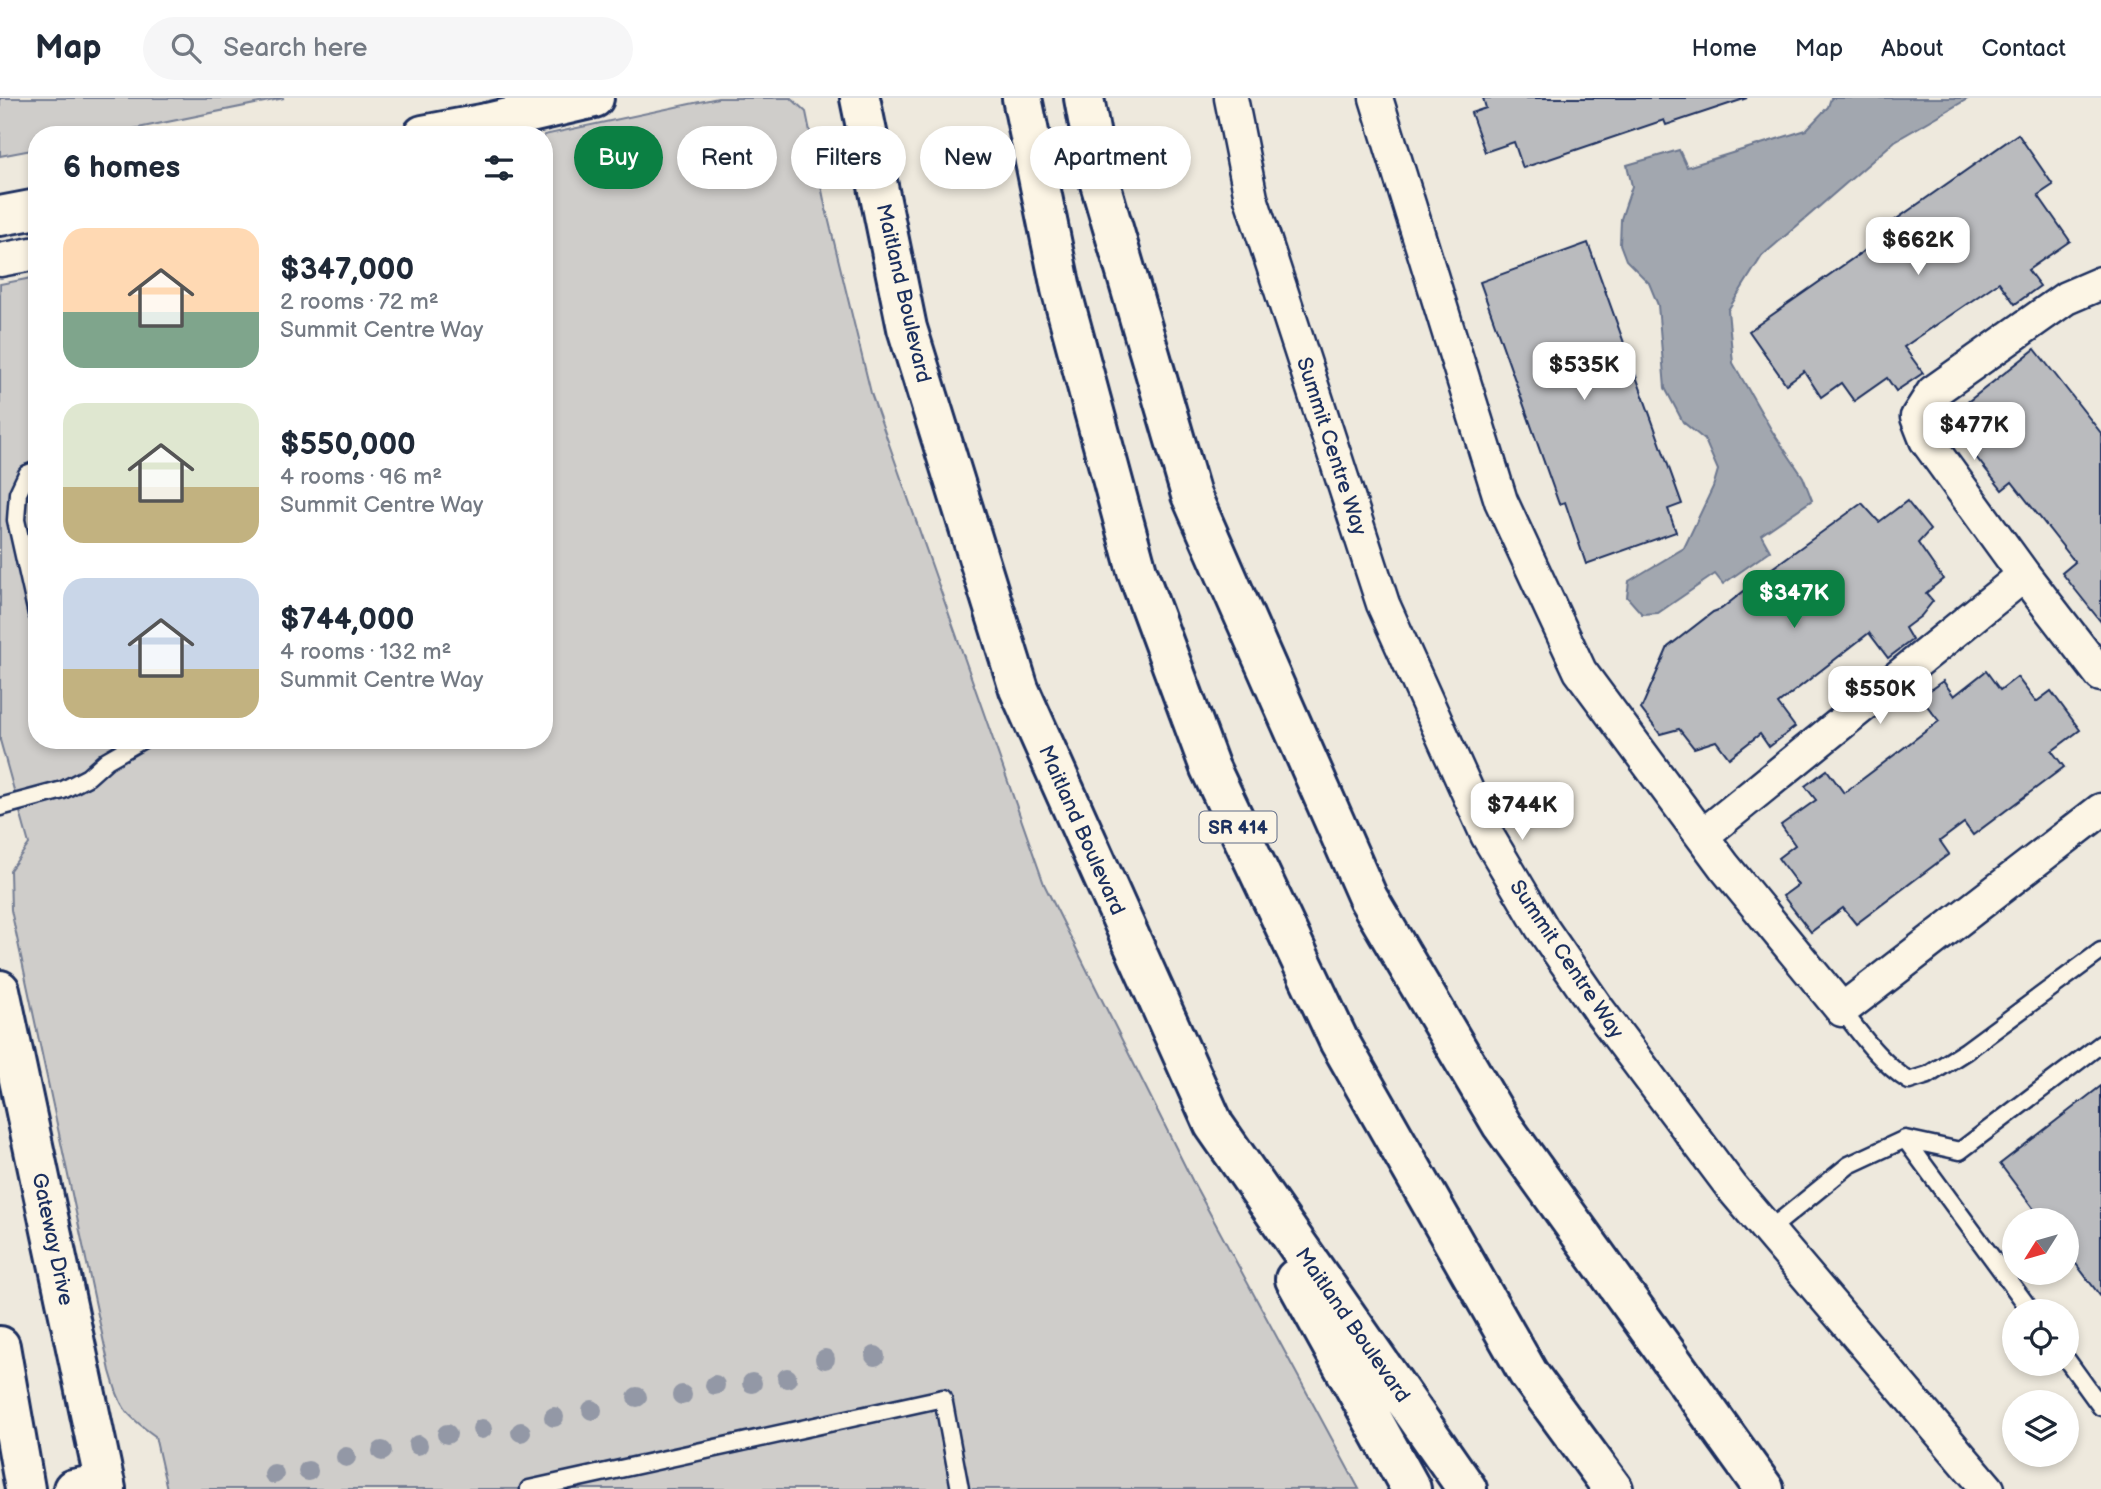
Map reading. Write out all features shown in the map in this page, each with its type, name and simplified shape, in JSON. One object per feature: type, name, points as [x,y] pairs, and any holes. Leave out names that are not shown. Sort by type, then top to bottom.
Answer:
[{"type":"main road","points":[[498,126],[594,98]]},
{"type":"main road","name":"Maitland Boulevard","points":[[860,98],[908,328],[1019,690],[1214,1125],[1467,1489]]},
{"type":"main road","name":"SR 414","points":[[1022,98],[1060,289],[1137,571],[1210,768],[1346,1053],[1528,1373],[1613,1489]]},
{"type":"main road","points":[[1084,98],[1099,180],[1191,495],[1368,898],[1502,1125],[1764,1489]]},
{"type":"main road","points":[[0,216],[28,211]]},
{"type":"main road","name":"Gateway Drive","points":[[0,990],[94,1487]]},
{"type":"main road","points":[[1214,1125],[1343,1368],[1411,1489]]},
{"type":"main road","points":[[0,1346],[25,1489]]},
{"type":"street","name":"Summit Centre Way","points":[[1231,98],[1251,198],[1383,604],[1487,835],[1542,928],[1598,1009],[1733,1189],[1988,1489]]},
{"type":"street","points":[[1376,98],[1501,501],[1580,671],[1724,866],[1842,1010],[2101,810]]},
{"type":"street","points":[[0,260],[28,255]]},
{"type":"street","points":[[2101,283],[2066,298],[1933,392],[1917,417],[1926,440],[2101,675]]},
{"type":"street","points":[[1702,836],[2024,575]]},
{"type":"lane","points":[[28,474],[18,493],[16,520],[28,574]]},
{"type":"lane","points":[[0,807],[63,790],[126,749]]},
{"type":"lane","points":[[1842,1010],[1867,1044],[1892,1070],[1909,1081],[1928,1075],[1966,1051],[2101,951]]},
{"type":"lane","points":[[1769,1230],[1849,1165],[1905,1139],[1960,1151],[2101,1044]]},
{"type":"lane","points":[[1905,1139],[2022,1299]]},
{"type":"lane","points":[[2079,1376],[2101,1407]]},
{"type":"lane","points":[[529,1489],[943,1398],[960,1489]]},
{"type":"shaded area","points":[[0,98],[284,98],[148,126],[28,126],[28,151],[0,156]]},
{"type":"shaded area","points":[[718,98],[791,98],[806,112],[809,126],[791,126],[791,189],[822,189],[871,393],[1044,884],[1193,1182],[1359,1489],[167,1489],[155,1436],[125,1409],[110,1371],[11,910],[10,870],[29,844],[0,740],[0,284],[28,279],[28,749],[553,749],[553,133],[574,129],[574,189],[663,189],[663,126],[586,126]]},
{"type":"shaded area","points":[[1831,98],[1969,98],[1895,141],[1762,256],[1728,310],[1733,363],[1772,431],[1803,477],[1812,500],[1761,535],[1770,551],[1723,584],[1715,574],[1658,613],[1642,614],[1627,597],[1629,581],[1684,548],[1713,487],[1718,470],[1705,440],[1683,422],[1665,388],[1658,305],[1649,283],[1626,260],[1620,244],[1621,219],[1632,186],[1627,165],[1679,150],[1687,167],[1806,130],[1828,107]]},
{"type":"building","points":[[1483,98],[1747,98],[1666,125],[1664,120],[1523,168],[1514,142],[1485,152],[1471,113],[1486,108]]},
{"type":"building","points":[[2018,134],[2053,185],[2038,195],[2070,241],[2028,270],[2040,286],[2015,304],[1999,282],[1904,347],[1923,373],[1896,391],[1887,378],[1854,401],[1841,383],[1821,397],[1804,371],[1786,384],[1749,331],[1875,243],[1871,237]]},
{"type":"building","points":[[1588,243],[1682,504],[1668,509],[1676,532],[1586,564],[1565,502],[1559,504],[1480,282]]},
{"type":"building","points":[[2035,349],[2101,433],[2101,622],[2062,573],[2075,562],[2012,482],[2002,490],[1946,419]]},
{"type":"building","points":[[1907,501],[1930,530],[1918,543],[1943,579],[1926,593],[1933,601],[1921,616],[1905,628],[1912,640],[1888,658],[1869,633],[1778,704],[1795,727],[1769,747],[1760,734],[1729,758],[1716,741],[1694,748],[1679,729],[1660,734],[1641,709],[1668,647],[1744,591],[1752,605],[1782,583],[1771,569],[1862,503],[1879,522]]},
{"type":"building","points":[[1986,671],[2000,690],[2017,677],[2036,702],[2051,691],[2080,730],[2052,751],[2064,767],[1973,835],[1964,823],[1940,841],[1949,854],[1856,924],[1843,908],[1811,932],[1783,896],[1798,885],[1778,858],[1795,845],[1781,825],[1816,800],[1805,786],[1827,770],[1844,793],[1939,721],[1920,697],[1943,681],[1954,696]]},
{"type":"building","points":[[2101,1086],[2101,1297],[2079,1268],[2079,1208],[2033,1208],[2000,1164]]}]
